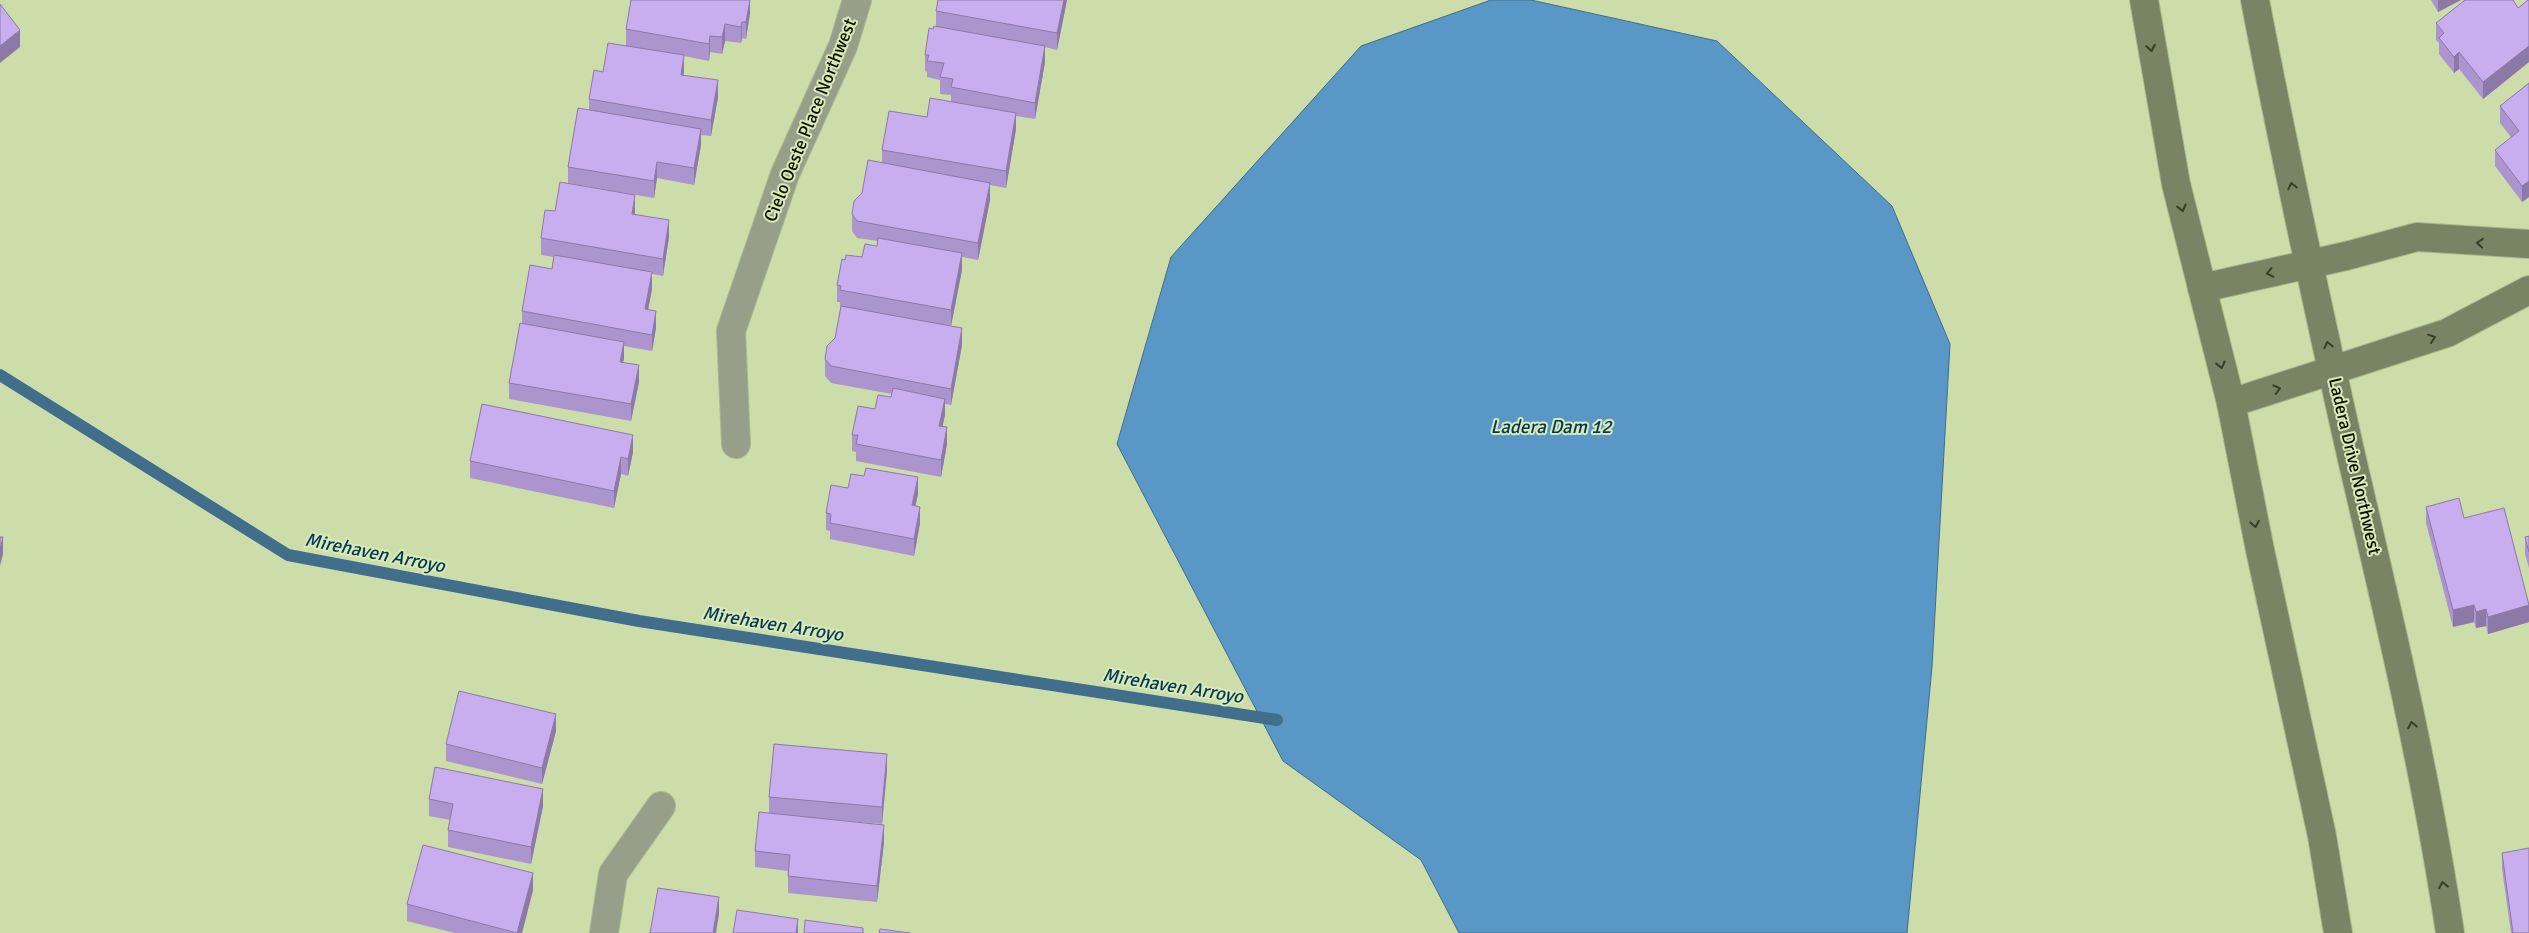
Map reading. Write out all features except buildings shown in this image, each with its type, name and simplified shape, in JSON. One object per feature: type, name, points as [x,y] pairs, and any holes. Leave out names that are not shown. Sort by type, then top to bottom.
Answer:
[{"type":"main road","points":[[2144,0],[2176,184],[2231,403],[2260,550],[2322,836],[2338,933]]},
{"type":"main road","name":"Ladera Drive Northwest","points":[[2255,0],[2285,154],[2400,663],[2450,933]]},
{"type":"main road","points":[[2202,288],[2417,237],[2529,244]]},
{"type":"main road","points":[[2231,403],[2447,333],[2529,290]]},
{"type":"street","name":"Cielo Oeste Place Northwest","points":[[736,444],[731,330],[785,174],[843,46],[857,0]]},
{"type":"street","points":[[604,933],[614,874],[661,806]]},
{"type":"water","name":"Ladera Dam 12","points":[[1491,0],[1531,0],[1717,41],[1892,206],[1950,344],[1932,667],[1907,933],[1459,933],[1421,860],[1283,761],[1117,444],[1171,257],[1361,46]]},
{"type":"waterway","name":"Mirehaven Arroyo","points":[[0,375],[288,555],[639,621],[1277,720]]}]
